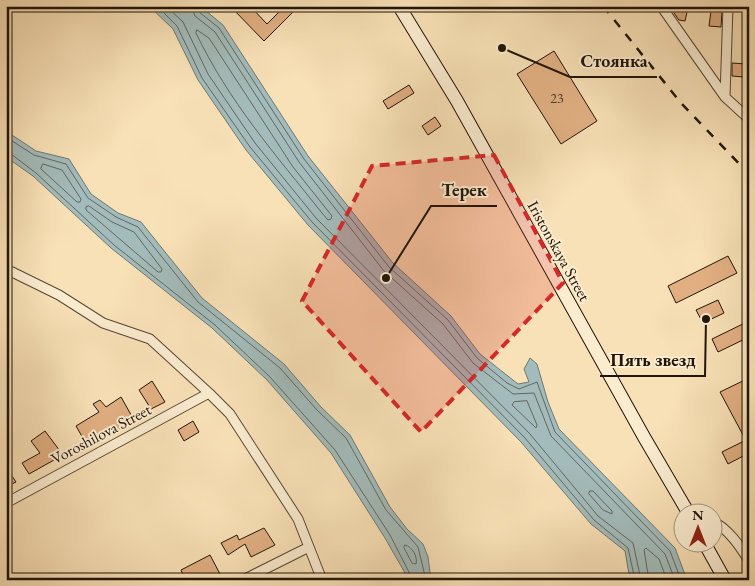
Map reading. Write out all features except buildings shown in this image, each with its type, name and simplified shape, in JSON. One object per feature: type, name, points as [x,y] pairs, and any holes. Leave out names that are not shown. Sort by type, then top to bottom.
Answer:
[{"type":"main road","name":"Iristonskaya Street","points":[[399,6],[458,101],[644,437],[683,504]]},
{"type":"main road","points":[[710,554],[724,580]]},
{"type":"street","points":[[660,6],[726,97],[749,119]]},
{"type":"street","points":[[726,97],[728,6]]},
{"type":"street","points":[[8,273],[59,295],[103,323],[150,339],[209,393],[230,414],[298,519],[322,580]]},
{"type":"street","name":"Voroshilova Street","points":[[6,503],[209,393]]},
{"type":"street","points":[[722,527],[749,561]]},
{"type":"street","points":[[244,580],[310,547]]},
{"type":"highlighted area","points":[[494,155],[563,283],[421,432],[302,301],[372,166]]},
{"type":"water","points":[[149,6],[200,6],[223,25],[308,156],[393,263],[451,316],[480,354],[518,384],[529,382],[524,369],[530,358],[537,364],[548,402],[559,429],[672,545],[672,554],[677,554],[687,580],[630,580],[625,551],[591,524],[521,442],[308,225],[246,150],[198,80],[173,29]]},
{"type":"water","points":[[6,131],[36,151],[69,159],[91,194],[118,213],[141,222],[202,298],[284,364],[321,407],[350,435],[390,507],[407,529],[423,544],[428,557],[431,580],[409,580],[385,538],[331,453],[267,380],[212,328],[111,248],[33,176],[6,157]]},
{"type":"railway","points":[[603,6],[681,103],[749,174]]},
{"type":"place","name":"Стоянка","points":[[502,48]]},
{"type":"place","name":"Терек","points":[[386,278]]},
{"type":"place","name":"Пять звезд","points":[[706,319]]}]
